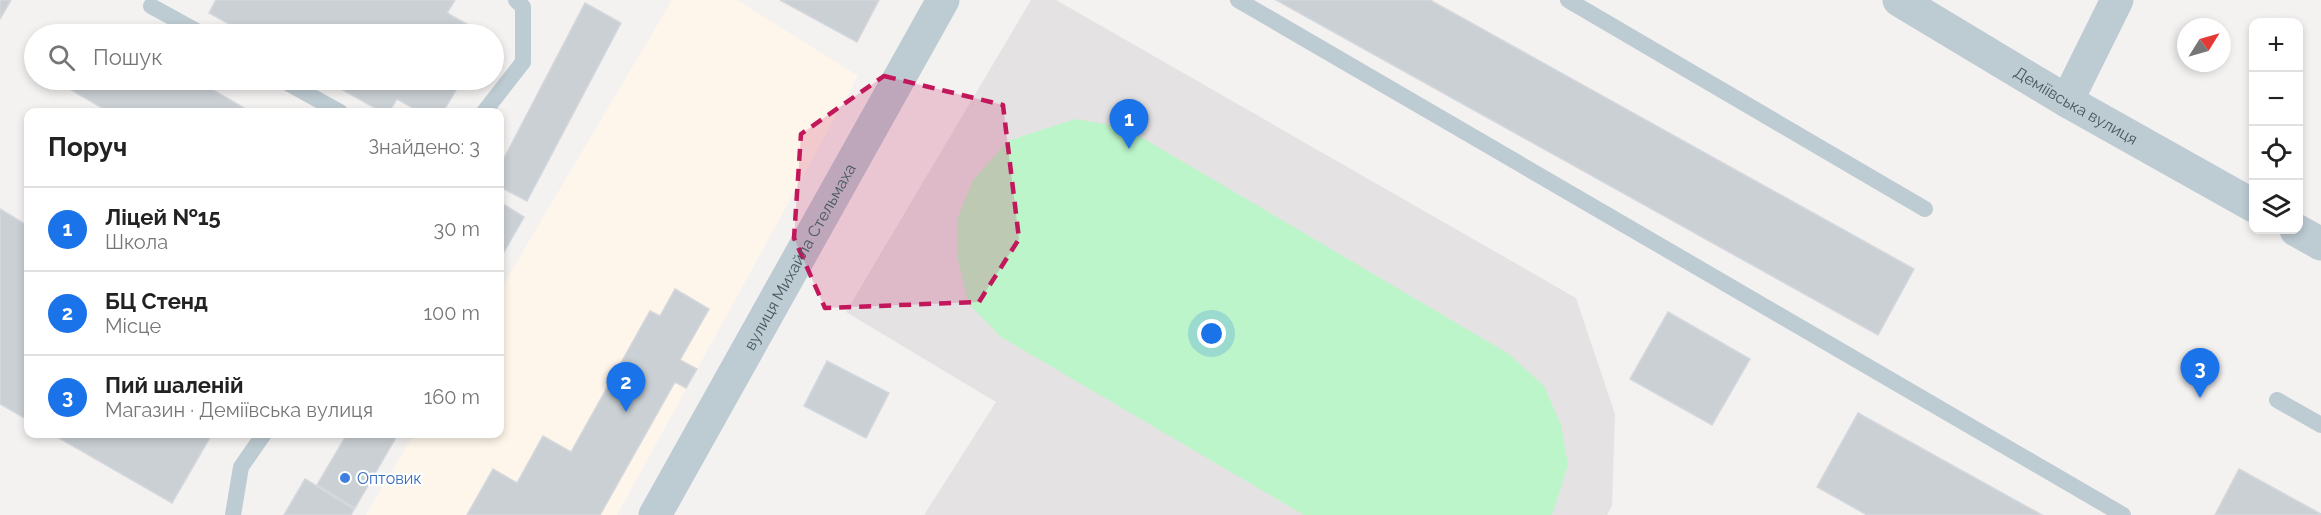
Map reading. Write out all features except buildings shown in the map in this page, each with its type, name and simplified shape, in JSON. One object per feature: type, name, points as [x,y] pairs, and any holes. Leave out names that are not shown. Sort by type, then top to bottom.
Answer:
[{"type":"street","name":"вулиця Михайла Стельмаха","points":[[655,515],[943,0]]},
{"type":"street","name":"Деміївська вулиця","points":[[1899,0],[2067,101],[2249,204]]},
{"type":"street","points":[[2067,101],[2117,0]]},
{"type":"street","points":[[2303,234],[2321,244]]},
{"type":"lane","points":[[504,86],[523,62],[523,7],[516,0]]},
{"type":"lane","points":[[1238,0],[2123,515]]},
{"type":"lane","points":[[1568,0],[1925,209]]},
{"type":"lane","points":[[150,6],[183,24]]},
{"type":"lane","points":[[300,90],[333,108]]},
{"type":"lane","points":[[487,108],[501,90]]},
{"type":"lane","points":[[2277,400],[2321,424]]},
{"type":"lane","points":[[233,515],[241,466],[261,438]]},
{"type":"highlighted area","points":[[884,76],[1003,105],[1019,239],[979,302],[825,308],[794,238],[801,134]]},
{"type":"shaded area","points":[[672,0],[737,0],[858,76],[617,515],[366,515],[412,438],[504,438],[504,283]]},
{"type":"shaded area","points":[[1031,0],[1056,0],[1576,298],[1615,414],[1612,506],[1607,515],[924,515],[996,402],[846,312]]},
{"type":"green space","points":[[1075,119],[1124,127],[1509,354],[1544,386],[1561,425],[1568,465],[1552,515],[1304,515],[1001,337],[968,303],[958,260],[958,217],[973,180],[1008,141]]},
{"type":"place","name":"Ліцей №15","points":[[1129,149]]},
{"type":"place","name":"Пий шаленій","points":[[2200,398]]},
{"type":"place","name":"БЦ Стенд","points":[[626,412]]},
{"type":"place","name":"Оптовик","points":[[345,478]]}]
